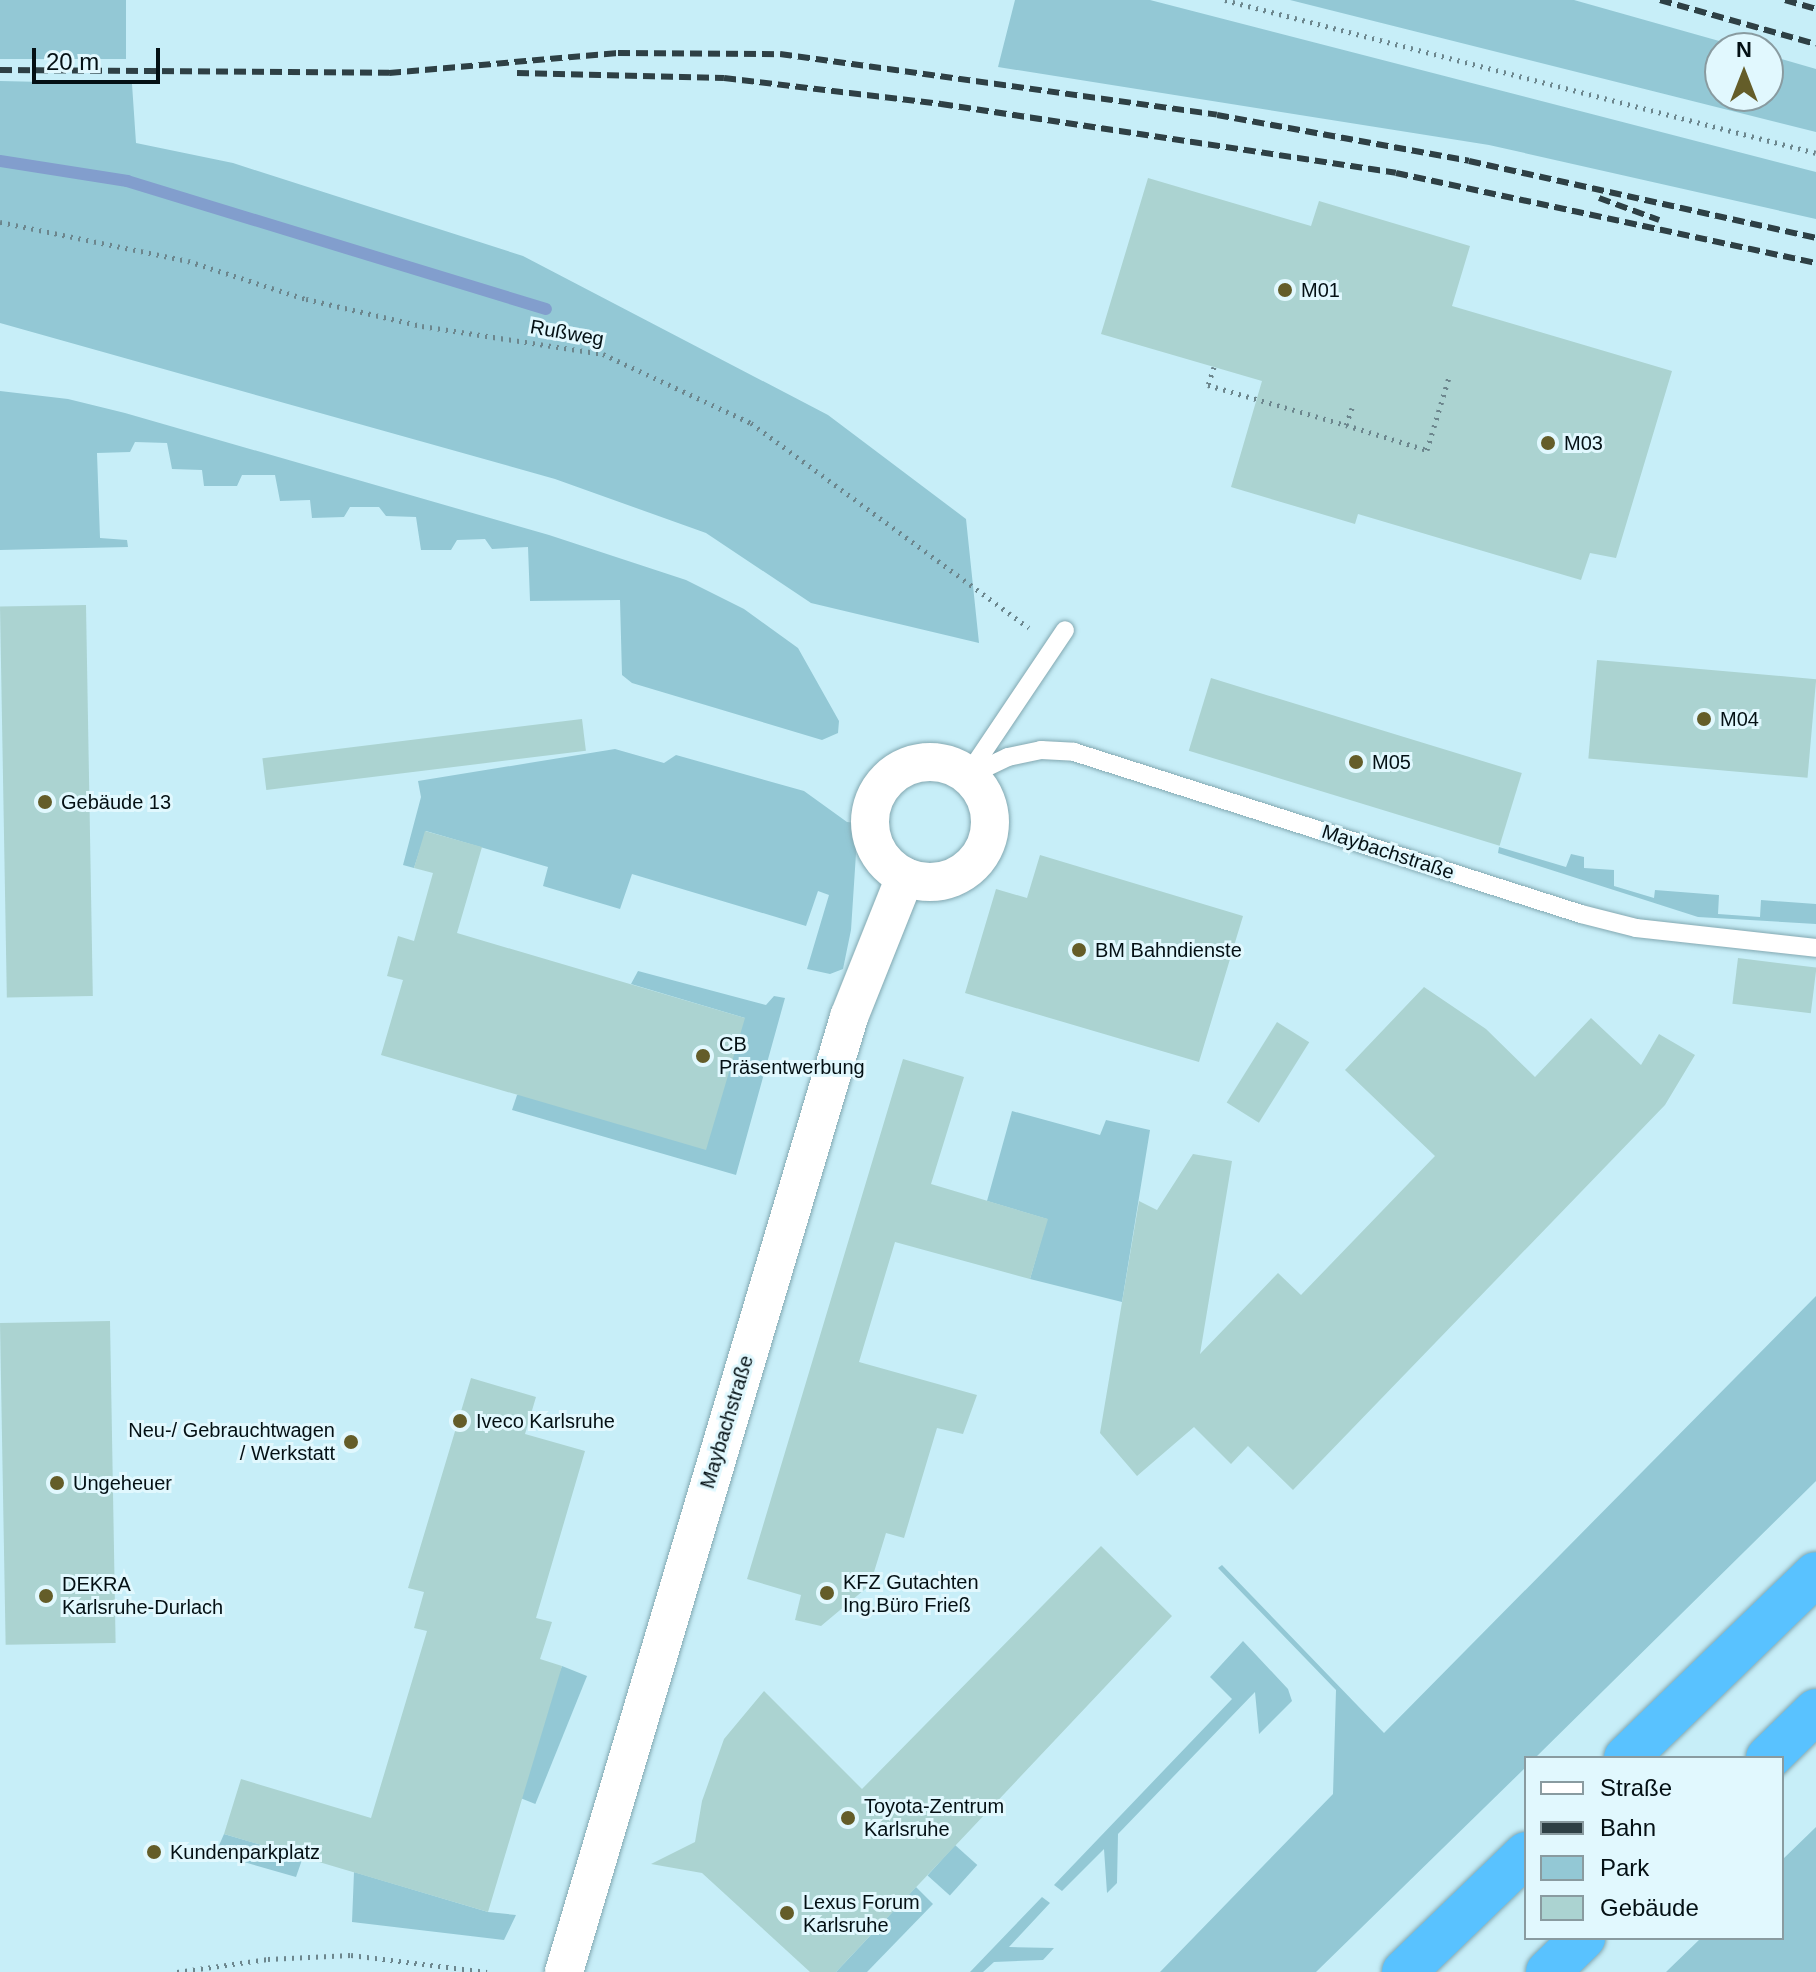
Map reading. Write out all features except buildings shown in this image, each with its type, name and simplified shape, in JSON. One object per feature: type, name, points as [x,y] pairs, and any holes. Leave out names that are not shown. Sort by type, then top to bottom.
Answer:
[{"type":"highway","points":[[1628,1756],[1816,1574]]},
{"type":"highway","points":[[1770,1756],[1816,1711]]},
{"type":"highway","points":[[1404,1972],[1524,1856]]},
{"type":"highway","points":[[1548,1972],[1581,1940]]},
{"type":"street","points":[[925,761],[942,762],[968,776],[980,788],[990,812],[989,838],[979,856],[946,880],[905,877],[883,858],[871,834],[870,815],[878,791],[894,774],[925,761]]},
{"type":"street","name":"Maybachstraße","points":[[564,1972],[849,1017],[905,877]]},
{"type":"lane","points":[[968,776],[1060,638]]},
{"type":"lane","name":"Maybachstraße","points":[[968,776],[1008,757],[1041,750],[1074,752],[1581,914],[1636,928],[1816,948]]},
{"type":"path","points":[[1225,0],[1816,153]]},
{"type":"path","name":"Rußweg","points":[[0,222],[188,261],[306,299],[422,326],[603,354],[751,423],[1060,638]]},
{"type":"path","points":[[1214,367],[1208,385],[1427,450],[1449,377]]},
{"type":"path","points":[[1346,425],[1352,408]]},
{"type":"path","points":[[177,1972],[268,1959],[351,1955],[487,1972]]},
{"type":"green space","points":[[0,0],[126,0],[126,59],[0,59]]},
{"type":"green space","points":[[1015,0],[1150,0],[1816,172],[1816,219],[1489,145],[998,67]]},
{"type":"green space","points":[[1290,0],[1574,0],[1704,37],[1704,104]]},
{"type":"green space","points":[[1784,60],[1816,69],[1816,132],[1736,112],[1784,112]]},
{"type":"green space","points":[[0,81],[132,84],[136,143],[233,163],[523,256],[828,415],[966,519],[979,643],[811,603],[706,533],[555,479],[0,323]]},
{"type":"green space","points":[[0,391],[68,399],[125,413],[549,535],[686,580],[744,609],[798,648],[839,721],[838,733],[822,740],[632,683],[622,675],[620,600],[530,601],[528,547],[492,549],[485,539],[457,540],[451,550],[421,550],[416,517],[386,516],[379,507],[350,507],[344,517],[312,518],[310,500],[280,501],[275,475],[242,475],[237,486],[204,486],[202,470],[172,469],[167,443],[135,442],[130,452],[97,453],[100,538],[127,540],[128,547],[0,550]]},
{"type":"green space","points":[[615,749],[664,763],[676,755],[804,791],[847,822],[858,823],[851,930],[843,969],[830,974],[807,969],[829,895],[818,891],[806,926],[632,874],[620,909],[543,886],[548,867],[426,831],[414,868],[403,865],[421,797],[418,781]]},
{"type":"green space","points":[[1499,847],[1566,867],[1571,854],[1584,857],[1584,868],[1614,870],[1614,886],[1654,898],[1655,890],[1719,895],[1718,914],[1760,917],[1761,900],[1816,904],[1816,924],[1698,917],[1498,853]]},
{"type":"green space","points":[[638,971],[766,1005],[774,996],[785,998],[736,1175],[512,1110],[517,1095],[745,1018],[631,984]]},
{"type":"green space","points":[[1012,1111],[1100,1135],[1106,1120],[1150,1130],[1122,1302],[1030,1279],[1047,1219],[987,1201]]},
{"type":"green space","points":[[1816,1296],[1816,1481],[1537,1756],[1524,1756],[1524,1769],[1316,1972],[1160,1972],[1333,1794],[1336,1690],[1218,1568],[1222,1565],[1384,1733]]},
{"type":"green space","points":[[1243,1641],[1288,1689],[1292,1701],[1259,1734],[1255,1692],[1118,1834],[1117,1883],[1107,1893],[1104,1849],[1062,1891],[1054,1885],[1232,1699],[1210,1677]]},
{"type":"green space","points":[[562,1666],[587,1676],[535,1804],[510,1794]]},
{"type":"green space","points":[[1816,1827],[1816,1972],[1666,1972],[1699,1940],[1784,1940],[1784,1858]]},
{"type":"green space","points":[[224,1834],[303,1857],[296,1877],[223,1856],[217,1850]]},
{"type":"green space","points":[[955,1845],[977,1865],[950,1896],[928,1875]]},
{"type":"green space","points":[[354,1872],[488,1912],[516,1915],[504,1940],[352,1922]]},
{"type":"green space","points":[[916,1887],[933,1904],[867,1972],[836,1972]]},
{"type":"green space","points":[[1042,1897],[1050,1903],[1009,1947],[1054,1948],[1043,1960],[994,1962],[983,1972],[970,1972]]},
{"type":"waterway","points":[[0,161],[127,181],[546,309]]},
{"type":"railway","points":[[1660,0],[1816,44]]},
{"type":"railway","points":[[1785,0],[1816,9]]},
{"type":"railway","points":[[0,70],[389,73],[618,53],[780,54],[1217,115],[1469,161],[1816,238]]},
{"type":"railway","points":[[517,73],[724,78],[941,104],[1396,173],[1816,263]]},
{"type":"railway","points":[[1599,198],[1659,220]]},
{"type":"place","name":"M01","points":[[1285,290]]},
{"type":"place","name":"M03","points":[[1548,443]]},
{"type":"place","name":"M04","points":[[1704,719]]},
{"type":"place","name":"M05","points":[[1356,762]]},
{"type":"place","name":"Gebäude 13","points":[[45,802]]},
{"type":"place","name":"BM Bahndienste","points":[[1079,950]]},
{"type":"place","name":"CB Präsentwerbung","points":[[703,1056]]},
{"type":"place","name":"Iveco Karlsruhe","points":[[460,1421]]},
{"type":"place","name":"Neu-/ Gebrauchtwagen / Werkstatt","points":[[351,1442]]},
{"type":"place","name":"Ungeheuer","points":[[57,1483]]},
{"type":"place","name":"KFZ Gutachten Ing.Büro Frieß","points":[[827,1593]]},
{"type":"place","name":"DEKRA Karlsruhe-Durlach","points":[[46,1596]]},
{"type":"place","name":"Toyota-Zentrum Karlsruhe","points":[[848,1818]]},
{"type":"place","name":"Kundenparkplatz","points":[[154,1852]]},
{"type":"place","name":"Lexus Forum Karlsruhe","points":[[787,1913]]}]
